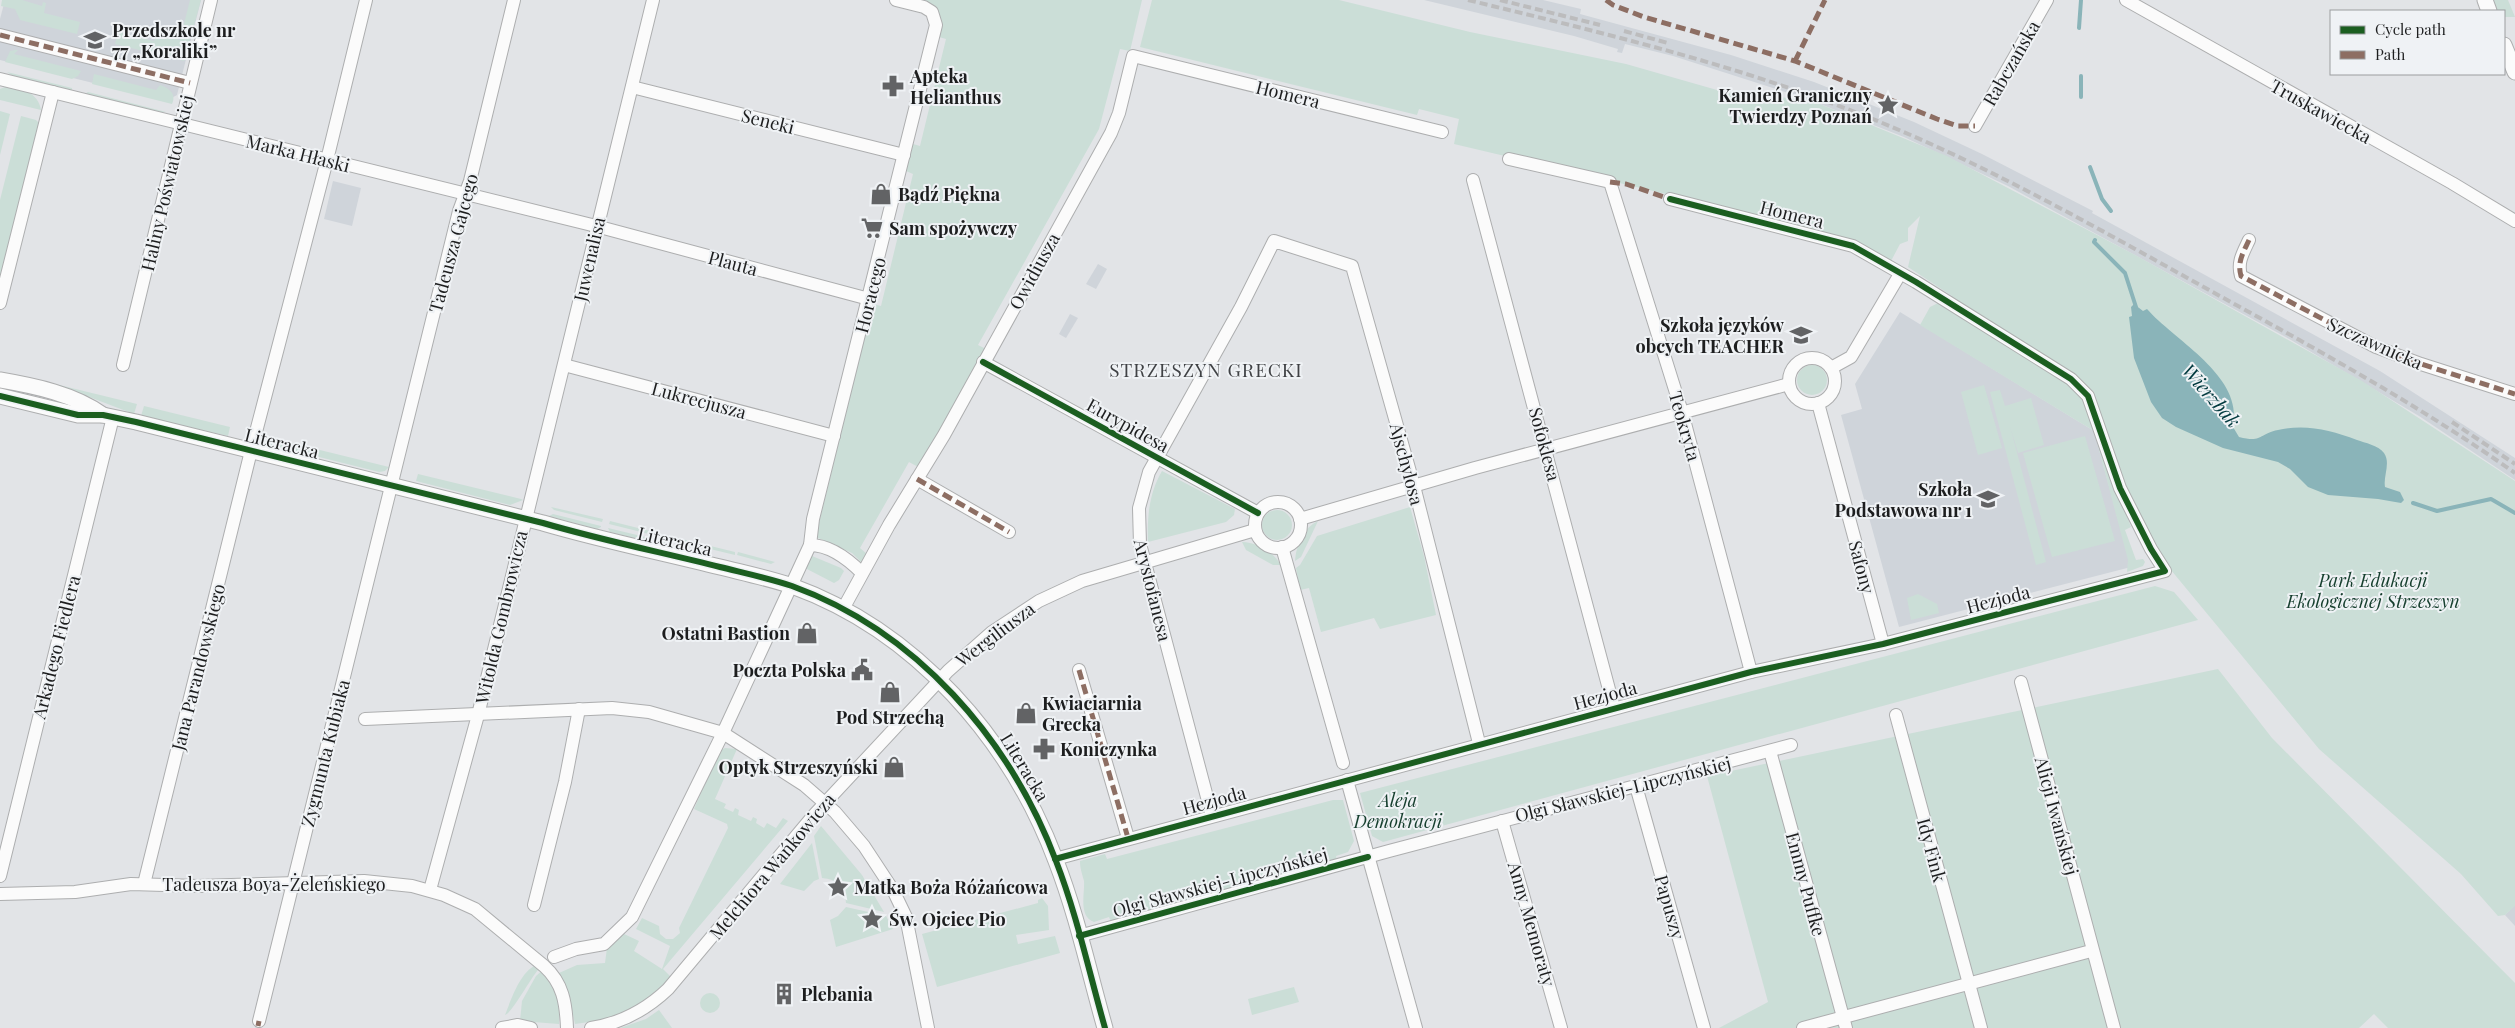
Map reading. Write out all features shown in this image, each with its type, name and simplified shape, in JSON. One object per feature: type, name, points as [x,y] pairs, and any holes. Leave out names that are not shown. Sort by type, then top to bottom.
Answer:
[{"type":"street","name":"Haliny Poświatowskiej","points":[[123,365],[211,0]]},
{"type":"street","name":"Jana Parandowskiego","points":[[144,884],[251,451],[327,160],[366,0]]},
{"type":"street","name":"Tadeusza Gajcego","points":[[392,486],[514,0]]},
{"type":"street","name":"Juwenalisa","points":[[525,519],[653,0]]},
{"type":"street","name":"Horacego","points":[[790,586],[810,545],[810,534],[936,25],[932,12],[924,7],[896,0]]},
{"type":"street","name":"Rabczańska","points":[[1975,126],[2047,0]]},
{"type":"street","name":"Truskawiecka","points":[[2126,0],[2452,183],[2515,221]]},
{"type":"street","points":[[0,35],[190,83]]},
{"type":"street","points":[[2505,47],[2515,72]]},
{"type":"street","name":"Homera","points":[[1133,56],[1442,132]]},
{"type":"street","name":"Owidiusza","points":[[843,609],[862,573],[944,435],[1111,133],[1119,113],[1133,56]]},
{"type":"street","name":"Marka Hłaski","points":[[0,79],[464,195],[596,226]]},
{"type":"street","name":"Seneki","points":[[632,87],[904,156]]},
{"type":"street","points":[[0,303],[53,92]]},
{"type":"street","name":"Teokryta","points":[[1509,160],[1610,182],[1682,412],[1751,672]]},
{"type":"street","name":"Sofoklesa","points":[[1473,180],[1614,708]]},
{"type":"street","name":"Homera","points":[[1670,199],[1847,244],[1900,274],[2070,378],[2083,390],[2098,422],[2120,488],[2150,549],[2165,571]]},
{"type":"street","name":"Plauta","points":[[596,226],[869,299]]},
{"type":"street","name":"Szczawnicka","points":[[2249,240],[2240,258],[2238,267],[2241,276],[2376,347],[2421,364],[2515,394]]},
{"type":"street","name":"Arystofanesa","points":[[1212,816],[1140,544],[1139,508],[1144,486],[1156,457],[1241,307],[1274,241]]},
{"type":"street","name":"Ajschylosa","points":[[1274,241],[1352,266],[1414,486],[1479,743]]},
{"type":"street","points":[[1831,368],[1851,357],[1900,274]]},
{"type":"street","points":[[1814,358],[1824,361],[1831,368],[1835,377],[1833,390],[1828,398],[1818,403],[1803,402],[1795,397],[1789,384],[1791,370],[1802,360],[1814,358]]},
{"type":"street","name":"Eurypidesa","points":[[984,362],[1258,513]]},
{"type":"street","name":"Lukrecjusza","points":[[564,365],[834,436]]},
{"type":"street","name":"Literacka","points":[[0,380],[53,392],[91,406],[108,416]]},
{"type":"street","points":[[1300,520],[1546,449],[1789,384]]},
{"type":"street","name":"Literacka","points":[[0,396],[78,415],[108,416],[525,519],[600,540],[673,555],[790,586],[843,609],[894,642],[940,681],[963,705],[998,748],[1028,798],[1055,858],[1104,1028]]},
{"type":"street","name":"Safony","points":[[1818,403],[1883,644]]},
{"type":"street","name":"Arkadego Fiedlera","points":[[0,876],[108,416]]},
{"type":"street","points":[[917,479],[1009,532]]},
{"type":"street","name":"Zygmunta Kubiaka","points":[[258,1021],[392,486]]},
{"type":"street","points":[[1272,502],[1281,502],[1296,511],[1300,520],[1297,537],[1291,544],[1282,547],[1273,547],[1265,544],[1255,530],[1258,513],[1272,502]]},
{"type":"street","name":"Witolda Gombrowicza","points":[[430,890],[478,715],[525,519]]},
{"type":"street","name":"Wergiliusza","points":[[940,681],[992,632],[1039,601],[1082,580],[1255,530]]},
{"type":"street","points":[[810,545],[820,545],[849,560],[862,573]]},
{"type":"street","points":[[1282,547],[1343,762]]},
{"type":"street","name":"Hezjoda","points":[[1055,858],[1479,743],[1751,672],[1883,644],[2165,571]]},
{"type":"street","points":[[554,957],[576,948],[604,944],[632,917],[722,733],[790,586]]},
{"type":"street","points":[[1079,670],[1128,838]]},
{"type":"street","name":"Melchiora Wańkowicza","points":[[591,1028],[625,1019],[646,1007],[660,996],[825,803],[940,681]]},
{"type":"street","name":"Alicji Iwańskiej","points":[[2021,682],[2070,860],[2091,951],[2114,1028]]},
{"type":"street","name":"Witolda Gombrowicza","points":[[365,719],[478,715],[528,710],[612,708],[649,712],[722,733],[776,766],[825,803],[850,828],[877,863],[906,916],[908,934],[927,1011],[928,1028]]},
{"type":"street","points":[[534,905],[565,782],[579,710]]},
{"type":"street","name":"Idy Fink","points":[[1896,715],[1981,1028]]},
{"type":"street","name":"Olgi Sławskiej-Lipczyńskiej","points":[[1079,936],[1791,745]]},
{"type":"street","name":"Emmy Puffke","points":[[1770,752],[1844,1023]]},
{"type":"street","points":[[1347,780],[1416,1028]]},
{"type":"street","name":"Papuszy","points":[[1636,786],[1704,1028]]},
{"type":"street","name":"Anny Memoraty","points":[[1502,821],[1561,1028]]},
{"type":"street","name":"Tadeusza Boya-Żeleńskiego","points":[[0,894],[75,892],[144,884],[198,886],[364,881],[412,886],[430,890],[475,910],[554,975],[562,990],[567,1028]]},
{"type":"street","points":[[1804,1028],[1844,1023],[1968,984],[2091,951]]},
{"type":"street","points":[[502,1028],[518,1025],[531,1028]]},
{"type":"shaded area","name":"Przedszkole nr 77 „Koraliki”","points":[[5,0],[201,0],[177,95],[166,101],[0,60],[0,19]]},
{"type":"shaded area","points":[[1424,0],[1543,0],[1581,9],[1580,14],[1731,55],[1814,82],[1914,122],[1982,154],[2093,211],[2092,213],[2380,371],[2515,458],[2515,480],[2419,416],[2291,340],[2008,186],[1904,137],[1810,100],[1673,56],[1625,44],[1622,53],[1617,52],[1618,49],[1574,36]]},
{"type":"shaded area","points":[[333,181],[361,188],[352,226],[324,219]]},
{"type":"shaded area","points":[[1098,264],[1107,269],[1096,289],[1086,284]]},
{"type":"shaded area","name":"Szkoła Podstawowa nr 1","points":[[1900,312],[2094,431],[2131,567],[1899,627],[1841,415],[1862,409],[1855,384]]},
{"type":"shaded area","points":[[1070,314],[1078,318],[1066,338],[1059,334]]},
{"type":"shaded area","points":[[2515,905],[2515,926],[2505,915]]},
{"type":"green space","points":[[2,0],[22,0],[42,6],[43,2],[46,3],[44,13],[80,22],[77,34],[20,20],[15,9],[1,6]]},
{"type":"green space","points":[[190,0],[201,0],[184,61],[115,44],[118,32],[154,41],[157,31],[160,31],[160,35],[180,40]]},
{"type":"green space","points":[[914,0],[1142,0],[1130,51],[1120,49],[1099,129],[978,345],[986,349],[920,468],[909,462],[860,548],[867,554],[862,563],[852,553],[816,537],[816,535],[873,304],[881,306],[913,174],[906,171],[913,144],[920,146],[946,39],[939,37],[942,21],[936,9]]},
{"type":"green space","name":"Park Edukacji Ekologicznej Strzeszyn","points":[[1152,0],[1339,0],[1470,32],[1626,64],[1724,92],[1810,100],[1947,156],[2137,256],[2362,381],[2515,481],[2515,906],[2505,915],[2498,916],[2461,874],[2319,749],[2166,564],[2131,503],[2092,397],[1949,301],[1952,296],[1908,267],[1920,216],[1908,228],[1908,241],[1900,244],[1891,261],[1717,206],[1454,144],[1459,119],[1419,109],[1417,115],[1140,47]]},
{"type":"green space","points":[[2491,0],[2508,0],[2515,17],[2505,17],[2505,10],[2496,10]]},
{"type":"green space","points":[[18,50],[14,54],[81,71],[78,76],[72,79],[5,62],[10,51]]},
{"type":"green space","points":[[7,72],[72,88],[72,91],[13,76]]},
{"type":"green space","points":[[94,74],[156,90],[160,85],[173,94],[172,104],[92,84]]},
{"type":"green space","points":[[5,87],[17,88],[33,95],[41,110],[0,100],[0,89]]},
{"type":"green space","points":[[88,92],[166,112],[85,94]]},
{"type":"green space","points":[[0,111],[10,114],[0,155]]},
{"type":"green space","points":[[21,116],[36,120],[39,123],[0,278],[0,200]]},
{"type":"green space","points":[[1938,303],[2080,391],[2131,527],[2125,530],[2136,560],[2143,559],[2145,562],[2143,566],[2127,572],[2128,560],[2094,431],[1920,325],[1930,307]]},
{"type":"green space","points":[[1812,365],[1818,366],[1826,374],[1826,386],[1818,394],[1812,395],[1806,394],[1798,386],[1797,380],[1798,374],[1806,366]]},
{"type":"green space","points":[[55,384],[137,404],[134,414]]},
{"type":"green space","points":[[1984,385],[2002,448],[1978,455],[1961,392]]},
{"type":"green space","points":[[2000,390],[2005,406],[2031,398],[2044,445],[2018,453],[2010,426],[2046,562],[2036,565],[1990,392]]},
{"type":"green space","points":[[144,406],[230,427],[228,436],[141,416]]},
{"type":"green space","points":[[263,436],[389,467],[385,471],[379,472],[271,445]]},
{"type":"green space","points":[[2085,436],[2115,541],[2052,557],[2023,453]]},
{"type":"green space","points":[[1162,471],[1235,509],[1234,515],[1226,522],[1148,542],[1150,505],[1154,488]]},
{"type":"green space","points":[[418,474],[523,500],[510,505],[416,481]]},
{"type":"green space","points":[[551,507],[603,519],[602,522],[554,510]]},
{"type":"green space","points":[[1410,507],[1424,556],[1436,615],[1380,629],[1374,618],[1321,632],[1309,588],[1300,590],[1296,568],[1300,565],[1317,536]]},
{"type":"green space","points":[[1277,510],[1283,511],[1291,519],[1291,531],[1283,539],[1277,540],[1271,539],[1263,531],[1262,525],[1263,519],[1271,511]]},
{"type":"green space","points":[[553,514],[601,527],[597,529],[549,516]]},
{"type":"green space","points":[[610,521],[674,537],[673,540],[609,524]]},
{"type":"green space","points":[[1318,521],[1301,557],[1295,561],[1301,538],[1308,528]]},
{"type":"green space","points":[[608,528],[670,543],[663,545],[610,532]]},
{"type":"green space","points":[[682,539],[735,552],[735,555],[681,542]]},
{"type":"green space","points":[[1242,542],[1248,542],[1264,549],[1274,556],[1281,565],[1273,565],[1246,550]]},
{"type":"green space","points":[[738,552],[775,562],[771,564],[737,555]]},
{"type":"green space","points":[[812,556],[841,568],[844,571],[839,580],[834,583],[805,568]]},
{"type":"green space","name":"Aleja Demokracji","points":[[2155,586],[2174,592],[2198,620],[1383,842],[1372,836],[1360,793]]},
{"type":"green space","points":[[1918,594],[1937,604],[1939,613],[1911,620],[1907,598]]},
{"type":"green space","points":[[2218,669],[2272,738],[2515,983],[2515,1028],[2388,1028],[2374,1014],[2359,1028],[1719,1028],[1768,1002],[1707,776]]},
{"type":"green space","points":[[725,748],[737,749],[715,799],[726,804],[724,808],[733,812],[735,808],[739,810],[738,815],[751,821],[753,817],[757,819],[756,823],[764,828],[767,823],[776,828],[783,818],[788,821],[663,969],[671,977],[639,1004],[628,1010],[604,1019],[575,1024],[568,992],[559,973],[577,965],[605,963],[607,948],[624,934],[639,941],[634,951],[662,969],[670,946],[636,929],[642,918],[659,926],[660,934],[666,939],[673,939],[680,933],[679,928],[728,828],[727,824],[694,809],[719,751]]},
{"type":"green space","name":"Aleja Demokracji","points":[[1333,800],[1343,800],[1354,841],[1348,852],[1336,856],[1337,860],[1111,922],[1109,917],[1094,922],[1086,915],[1083,904],[1084,881],[1080,861],[1105,854],[1107,859]]},
{"type":"green space","points":[[821,826],[862,875],[884,912],[846,903],[842,888],[832,880],[822,878],[814,836]]},
{"type":"green space","points":[[812,843],[819,879],[814,881],[804,891],[780,884]]},
{"type":"green space","points":[[1042,898],[1048,906],[1049,930],[1016,935],[1018,944],[1055,936],[1060,953],[937,987],[922,934],[1038,903],[1038,900]]},
{"type":"green space","points":[[846,907],[886,916],[893,929],[836,947],[830,920],[838,916]]},
{"type":"green space","points":[[536,965],[538,970],[512,1009],[505,1015],[521,980]]},
{"type":"green space","points":[[543,970],[559,998],[559,1024],[520,1021],[522,1001],[536,976]]},
{"type":"green space","points":[[1294,987],[1299,1002],[1252,1015],[1248,999]]},
{"type":"green space","points":[[710,993],[717,996],[720,1003],[717,1010],[710,1013],[703,1010],[700,1003],[703,996]]},
{"type":"green space","points":[[659,1010],[672,1028],[620,1028],[646,1019]]},
{"type":"water","points":[[2134,304],[2143,311],[2147,309],[2205,361],[2218,376],[2228,392],[2234,409],[2233,427],[2239,437],[2252,439],[2288,428],[2308,428],[2337,433],[2371,445],[2381,450],[2386,457],[2385,487],[2400,492],[2404,500],[2401,503],[2328,495],[2308,487],[2290,469],[2278,462],[2223,448],[2176,427],[2162,418],[2151,402],[2134,358],[2129,317],[2132,316],[2131,307]]},
{"type":"waterway","name":"Wierzbak","points":[[2079,28],[2081,0]]},
{"type":"waterway","name":"Wierzbak","points":[[2081,76],[2081,97]]},
{"type":"waterway","name":"Wierzbak","points":[[2090,167],[2102,199],[2111,211]]},
{"type":"waterway","name":"Wierzbak","points":[[2095,240],[2094,242],[2125,273],[2136,307]]},
{"type":"waterway","name":"Wierzbak","points":[[2413,503],[2437,511],[2491,499],[2515,513]]},
{"type":"railway","points":[[1468,0],[1697,59],[1787,87],[1878,121],[1924,141],[2014,184],[2315,349],[2396,396],[2515,473]]},
{"type":"railway","points":[[1500,0],[1600,25]]},
{"type":"railway","points":[[1624,31],[1668,43]]},
{"type":"railway","points":[[2452,422],[2515,464]]},
{"type":"marked path","points":[[1606,0],[1613,5],[1644,17],[1795,61],[1937,119],[1958,126],[1975,126]]},
{"type":"marked path","points":[[1795,61],[1825,0]]},
{"type":"marked path","points":[[0,35],[190,83]]},
{"type":"marked path","points":[[1610,182],[1626,184],[1670,199]]},
{"type":"marked path","points":[[2249,240],[2240,262],[2241,276],[2376,347],[2421,364],[2515,394]]},
{"type":"marked path","points":[[917,479],[1009,532]]},
{"type":"marked path","points":[[1079,670],[1128,838]]},
{"type":"marked path","points":[[258,1026],[259,1021]]},
{"type":"cycle path","points":[[1055,859],[1751,672],[1883,644],[2165,571],[2151,549],[2120,488],[2088,396],[2071,379],[1916,282],[1853,246],[1670,199]]},
{"type":"cycle path","points":[[983,362],[1258,513]]},
{"type":"cycle path","points":[[0,396],[78,415],[103,415],[136,422],[756,576],[792,586],[837,606],[879,631],[918,661],[953,695],[985,732],[1013,773],[1037,816],[1056,861],[1077,923],[1105,1028]]},
{"type":"cycle path","points":[[1079,936],[1368,857]]},
{"type":"place","name":"Przedszkole nr 77 „Koraliki”","points":[[95,40]]},
{"type":"place","name":"Apteka Helianthus","points":[[893,86]]},
{"type":"place","name":"Kamień Graniczny Twierdzy Poznań","points":[[1888,105]]},
{"type":"place","name":"Bądź Piękna","points":[[881,194]]},
{"type":"place","name":"Sam spożywczy","points":[[872,228]]},
{"type":"place","name":"Szkoła języków obcych TEACHER","points":[[1801,335]]},
{"type":"place","name":"Szkoła Podstawowa nr 1","points":[[1988,499]]},
{"type":"place","name":"Ostatni Bastion","points":[[807,633]]},
{"type":"place","name":"Poczta Polska","points":[[862,670]]},
{"type":"place","name":"Pod Strzechą","points":[[890,692]]},
{"type":"place","name":"Kwiaciarnia Grecka","points":[[1026,713]]},
{"type":"place","name":"Koniczynka","points":[[1044,749]]},
{"type":"place","name":"Optyk Strzeszyński","points":[[894,767]]},
{"type":"place","name":"Matka Boża Różańcowa","points":[[838,887]]},
{"type":"place","name":"Św. Ojciec Pio","points":[[872,919]]},
{"type":"place","name":"Plebania","points":[[784,994]]},
{"type":"district","name":"STRZESZYN GRECKI","points":[[1206,369]]}]
